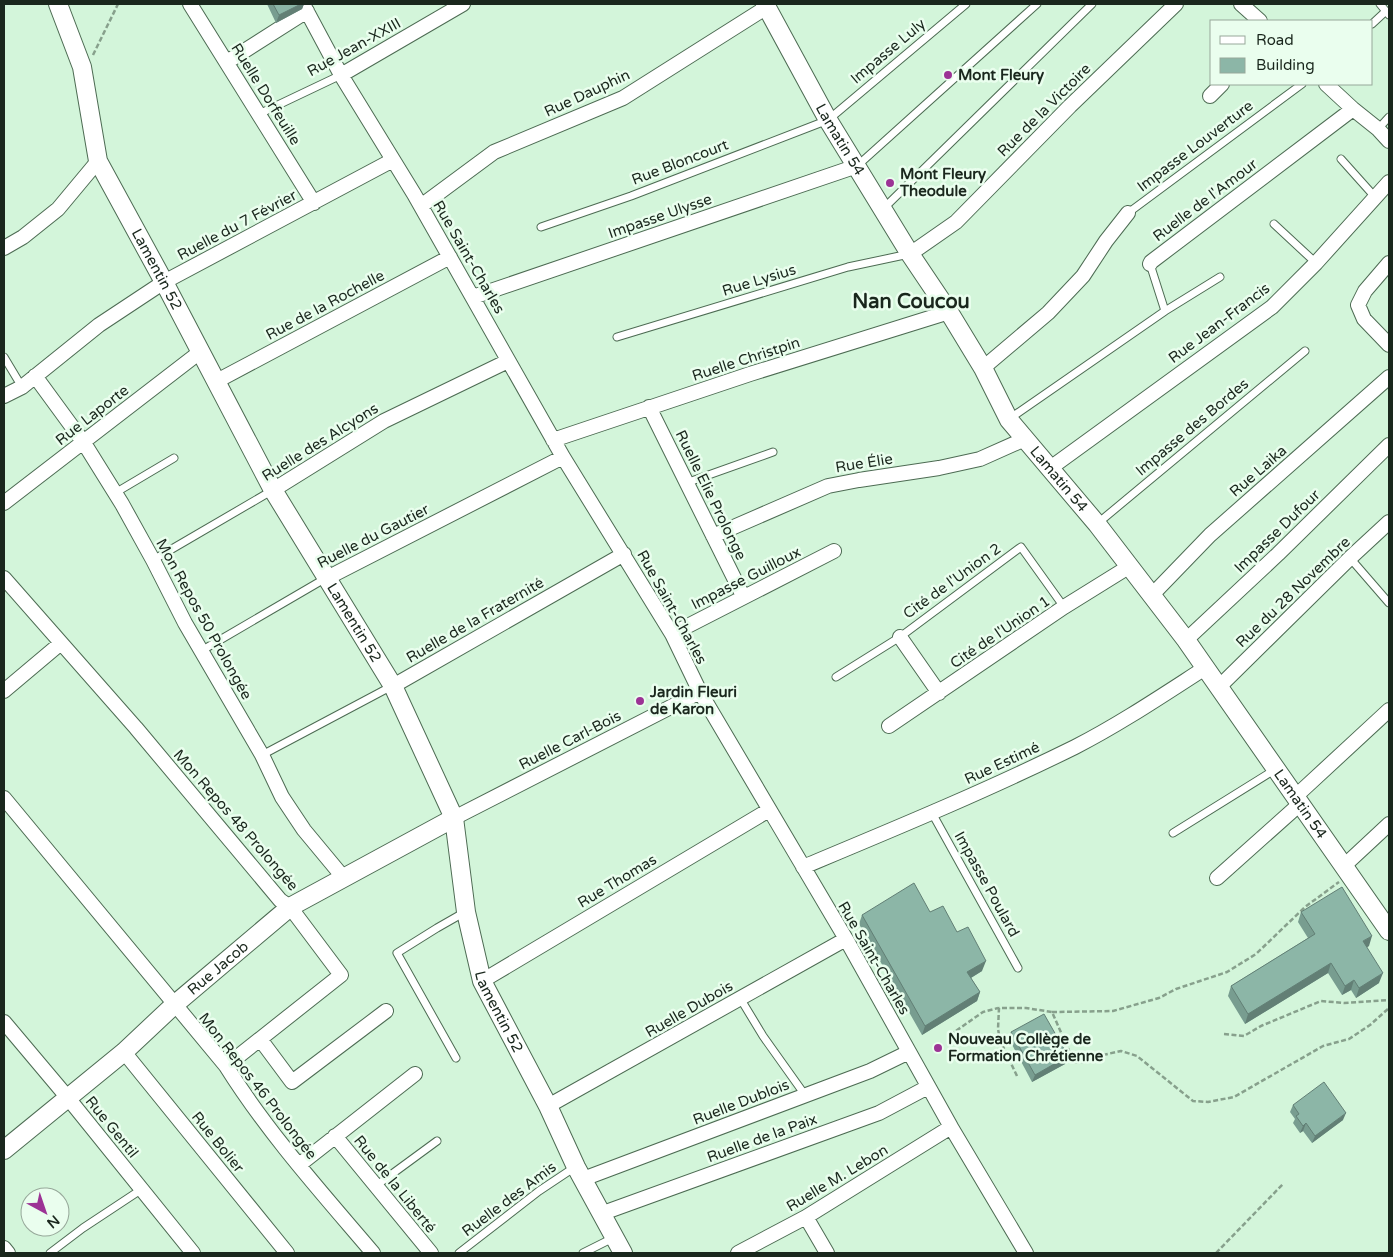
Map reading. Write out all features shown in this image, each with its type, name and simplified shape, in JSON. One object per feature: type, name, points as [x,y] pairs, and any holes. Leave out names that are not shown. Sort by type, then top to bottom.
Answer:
[{"type":"street","name":"Lamentin 52","points":[[58,4],[82,67],[98,162],[164,282],[273,490],[393,686],[454,818],[466,912],[482,981],[623,1253]]},
{"type":"street","name":"Ruelle Dorfeuille","points":[[190,4],[314,203]]},
{"type":"street","name":"Rue Jean-XXIII","points":[[340,75],[462,4]]},
{"type":"street","name":"Rue de la Victoire","points":[[910,254],[956,222],[1070,106],[1176,4]]},
{"type":"street","points":[[1241,4],[1259,20]]},
{"type":"street","name":"Lamatin 54","points":[[766,5],[828,120],[882,210],[949,312],[983,368],[1009,420],[1097,524],[1186,640],[1220,686],[1389,931]]},
{"type":"street","name":"Rue Dauphin","points":[[421,206],[494,152],[623,98],[766,5]]},
{"type":"street","points":[[227,62],[305,7]]},
{"type":"street","name":"Rue Saint-Charles","points":[[305,7],[340,75],[421,206],[553,440],[672,634],[700,692],[846,940],[1020,1251]]},
{"type":"street","points":[[1210,96],[1221,85]]},
{"type":"street","points":[[1327,85],[1378,129],[1389,141]]},
{"type":"street","name":"Ruelle de l'Amour","points":[[1150,264],[1158,256],[1353,109]]},
{"type":"street","name":"Ruelle du 7 Février","points":[[4,396],[22,388],[99,325],[164,282],[393,160]]},
{"type":"street","points":[[4,248],[23,237],[58,209],[98,162]]},
{"type":"street","name":"Impasse Ulysse","points":[[473,297],[856,166]]},
{"type":"street","name":"Rue Jean-Francis","points":[[1049,469],[1272,307],[1316,263],[1389,182]]},
{"type":"street","points":[[983,368],[1048,313],[1083,276],[1128,213]]},
{"type":"street","name":"Rue de la Rochelle","points":[[215,382],[450,257]]},
{"type":"street","points":[[1389,263],[1365,290],[1358,305],[1364,319],[1389,345]]},
{"type":"street","name":"Ruelle Christpin","points":[[553,440],[649,407],[949,312]]},
{"type":"street","name":"Rue Laporte","points":[[4,503],[200,352]]},
{"type":"street","name":"Ruelle des Alcyons","points":[[273,490],[384,421],[508,361]]},
{"type":"street","name":"Mon Repos 50 Prolongée","points":[[35,376],[84,442],[115,493],[153,560],[185,623],[262,755],[282,798],[304,830],[343,877]]},
{"type":"street","name":"Rue Laika","points":[[1152,595],[1210,535],[1389,377]]},
{"type":"street","name":"Ruelle Elie Prolonge","points":[[649,407],[743,596]]},
{"type":"street","name":"Rue Élie","points":[[713,536],[828,486],[939,468],[980,459],[1025,439]]},
{"type":"street","name":"Impasse Dufour","points":[[1186,640],[1278,554],[1389,445]]},
{"type":"street","name":"Ruelle du Gautier","points":[[327,578],[563,457]]},
{"type":"street","name":"Rue du 28 Novembre","points":[[1220,686],[1389,522]]},
{"type":"street","name":"Impasse Guilloux","points":[[672,634],[834,551]]},
{"type":"street","name":"Ruelle de la Fraternité","points":[[393,686],[624,554]]},
{"type":"street","name":"Cité de l'Union 1","points":[[889,726],[1064,608],[1130,566]]},
{"type":"street","name":"Mon Repos 48 Prolongée","points":[[4,578],[136,728],[280,900],[290,907],[341,975],[226,1066]]},
{"type":"street","points":[[900,637],[939,693]]},
{"type":"street","points":[[4,691],[61,643]]},
{"type":"street","name":"Rue Estimé","points":[[803,867],[932,813],[1076,746],[1141,709],[1206,668]]},
{"type":"street","name":"Ruelle Carl-Bois","points":[[454,818],[700,692]]},
{"type":"street","points":[[1217,878],[1389,710]]},
{"type":"street","name":"Mon Repos 46 Prolongée","points":[[4,798],[226,1066],[244,1095],[299,1165],[373,1253]]},
{"type":"street","name":"Rue Thomas","points":[[482,981],[769,810]]},
{"type":"street","name":"Rue Jacob","points":[[4,1150],[124,1052],[174,1005],[290,907],[454,818]]},
{"type":"street","points":[[1348,870],[1389,824]]},
{"type":"street","name":"Ruelle Dubois","points":[[548,1106],[846,940]]},
{"type":"street","points":[[260,1039],[292,1082],[386,1011]]},
{"type":"street","name":"Rue Gentil","points":[[4,1022],[193,1253]]},
{"type":"street","name":"Rue Bolier","points":[[124,1052],[288,1253]]},
{"type":"street","name":"Ruelle Dublois","points":[[580,1173],[805,1095],[870,1071],[909,1052]]},
{"type":"street","points":[[299,1165],[415,1074]]},
{"type":"street","name":"Ruelle de la Paix","points":[[603,1214],[879,1113],[928,1087]]},
{"type":"street","name":"Ruelle M. Lebon","points":[[738,1253],[806,1217],[951,1127]]},
{"type":"street","name":"Rue de la Liberté","points":[[335,1136],[431,1253]]},
{"type":"street","points":[[806,1217],[827,1253]]},
{"type":"street","points":[[4,1248],[8,1253]]},
{"type":"lane","name":"Impasse Luly","points":[[828,120],[966,4]]},
{"type":"lane","points":[[856,166],[1037,4]]},
{"type":"lane","points":[[882,210],[1092,4]]},
{"type":"lane","points":[[1373,23],[1388,13],[1380,4]]},
{"type":"lane","name":"Rue Jean-XXIII","points":[[259,114],[340,75]]},
{"type":"lane","name":"Impasse Louverture","points":[[1128,213],[1301,85]]},
{"type":"lane","points":[[1378,129],[1389,117]]},
{"type":"lane","name":"Rue Bloncourt","points":[[541,227],[631,196],[828,120]]},
{"type":"lane","points":[[1341,159],[1375,198]]},
{"type":"lane","points":[[1274,224],[1316,263]]},
{"type":"lane","name":"Rue Lysius","points":[[617,337],[848,267],[910,254]]},
{"type":"lane","name":"Ruelle de l'Amour","points":[[1150,264],[1165,311]]},
{"type":"lane","points":[[1009,420],[1165,311],[1220,277]]},
{"type":"lane","name":"Impasse des Bordes","points":[[1097,524],[1305,351]]},
{"type":"lane","points":[[4,356],[22,388]]},
{"type":"lane","points":[[686,483],[773,452]]},
{"type":"lane","points":[[115,493],[174,458]]},
{"type":"lane","name":"Ruelle des Alcyons","points":[[153,560],[273,490]]},
{"type":"lane","name":"Cité de l'Union 2","points":[[836,677],[900,637],[1021,547],[1064,608]]},
{"type":"lane","points":[[1350,558],[1389,603]]},
{"type":"lane","name":"Ruelle du Gautier","points":[[201,651],[327,578]]},
{"type":"lane","name":"Ruelle de la Fraternité","points":[[262,755],[393,686]]},
{"type":"lane","points":[[1173,833],[1277,769]]},
{"type":"lane","name":"Impasse Poulard","points":[[932,813],[1018,968]]},
{"type":"lane","points":[[456,1058],[397,953],[466,912]]},
{"type":"lane","points":[[740,998],[763,1036],[805,1095]]},
{"type":"lane","points":[[376,1185],[437,1141]]},
{"type":"lane","name":"Ruelle des Amis","points":[[459,1253],[539,1191],[580,1173]]},
{"type":"lane","points":[[50,1253],[142,1189]]},
{"type":"lane","points":[[583,1253],[615,1237]]},
{"type":"path","points":[[82,67],[95,52],[118,4]]},
{"type":"path","points":[[950,1035],[984,1012],[999,1008],[1026,1008],[1052,1012],[1113,1011],[1159,998],[1176,989],[1227,972],[1256,954],[1305,907],[1348,870]]},
{"type":"path","points":[[1224,1034],[1244,1036],[1261,1026],[1321,1002],[1344,1003],[1389,1000]]},
{"type":"path","points":[[999,1008],[998,1029],[1000,1040],[1017,1076]]},
{"type":"path","points":[[1052,1012],[1074,1062],[1083,1062],[1121,1051],[1137,1056],[1193,1101],[1208,1102],[1234,1097],[1323,1046],[1349,1039],[1370,1025],[1389,1008]]},
{"type":"path","points":[[1216,1253],[1283,1184]]},
{"type":"building","points":[[273,4],[301,4],[279,15]]},
{"type":"building","points":[[914,883],[930,912],[943,906],[957,932],[968,927],[986,961],[967,972],[980,992],[925,1026],[862,915]]},
{"type":"building","points":[[1342,887],[1372,936],[1363,941],[1383,973],[1359,988],[1354,980],[1345,986],[1331,963],[1248,1014],[1231,986],[1315,934],[1301,912]]},
{"type":"building","points":[[1044,1014],[1068,1056],[1035,1075],[1011,1032]]},
{"type":"building","points":[[1324,1082],[1346,1113],[1315,1136],[1306,1123],[1303,1126],[1296,1116],[1299,1114],[1293,1105]]},
{"type":"place","name":"Mont Fleury","points":[[948,75]]},
{"type":"place","name":"Mont Fleury Theodule","points":[[890,183]]},
{"type":"place","name":"Jardin Fleuri de Karon","points":[[640,701]]},
{"type":"place","name":"Nouveau Collège de Formation Chrétienne","points":[[938,1048]]},
{"type":"district","name":"Nan Coucou","points":[[911,301]]}]
